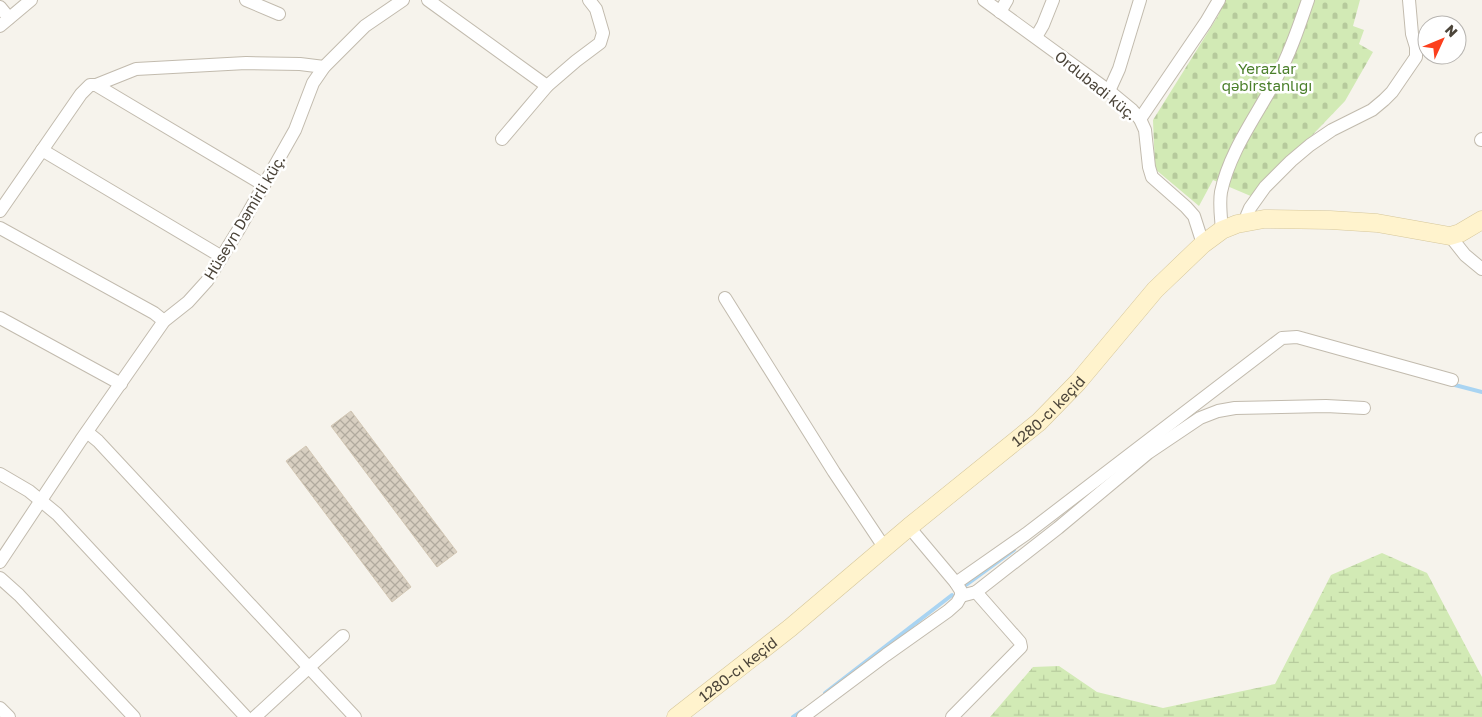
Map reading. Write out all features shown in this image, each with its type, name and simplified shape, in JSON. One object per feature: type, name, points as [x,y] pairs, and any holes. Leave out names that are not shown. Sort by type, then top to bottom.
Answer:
[{"type":"street","points":[[0,8],[5,22],[31,0]]},
{"type":"street","points":[[246,0],[279,14]]},
{"type":"street","name":"Hüseyn Dəmirli küç.","points":[[0,562],[164,321],[188,302],[207,281],[295,130],[313,83],[324,67],[365,26],[403,0]]},
{"type":"street","points":[[428,0],[547,86]]},
{"type":"street","points":[[502,139],[547,86],[600,43],[603,33],[596,9],[589,0]]},
{"type":"street","name":"Ordubadi küç.","points":[[984,0],[1109,91],[1132,110],[1145,130],[1152,177],[1194,216],[1203,244]]},
{"type":"street","points":[[1000,12],[1007,0]]},
{"type":"street","points":[[1036,38],[1053,0]]},
{"type":"street","points":[[1109,91],[1140,0]]},
{"type":"street","points":[[1140,120],[1219,0]]},
{"type":"street","points":[[1222,230],[1220,206],[1226,174],[1291,49],[1308,0]]},
{"type":"street","points":[[1247,222],[1250,208],[1265,187],[1291,161],[1332,130],[1372,110],[1392,92],[1416,57],[1409,0]]},
{"type":"street","points":[[0,210],[80,94],[90,85],[96,85],[136,69],[246,63],[300,64],[324,67]]},
{"type":"street","points":[[96,85],[264,185]]},
{"type":"street","points":[[42,150],[222,257]]},
{"type":"street","name":"1280-cı keçid","points":[[676,717],[790,628],[884,547],[1056,406],[1155,290],[1203,244],[1222,230],[1247,222],[1264,220],[1354,220],[1450,236]]},
{"type":"street","points":[[1482,220],[1460,233],[1450,236],[1465,255],[1482,269]]},
{"type":"street","points":[[0,228],[154,313],[164,321]]},
{"type":"street","points":[[725,298],[834,472],[884,547]]},
{"type":"street","points":[[0,318],[121,384]]},
{"type":"street","points":[[956,583],[1026,534],[1282,338],[1297,337],[1452,380]]},
{"type":"street","points":[[803,717],[948,611],[962,596],[976,592],[1058,528],[1148,453],[1200,418],[1218,411],[1235,408],[1326,406],[1364,408]]},
{"type":"street","points":[[87,432],[98,441],[354,717]]},
{"type":"street","points":[[0,474],[41,500],[64,522],[246,717]]},
{"type":"street","points":[[909,527],[956,583],[962,596]]},
{"type":"street","points":[[0,578],[19,595],[134,717]]},
{"type":"street","points":[[952,717],[1021,647],[1020,642],[976,592]]},
{"type":"street","points":[[255,717],[343,636]]},
{"type":"street","points":[[0,708],[9,717]]},
{"type":"green space","name":"Yerazlar qəbirstanlığı","points":[[1224,0],[1360,0],[1353,26],[1364,30],[1359,44],[1373,52],[1345,101],[1253,197],[1213,180],[1199,206],[1155,169],[1153,120],[1218,16]]},
{"type":"green space","points":[[1382,553],[1427,573],[1482,677],[1482,717],[990,717],[1033,667],[1059,666],[1097,692],[1163,708],[1275,684],[1331,575]]},
{"type":"building","points":[[351,411],[457,552],[437,567],[331,426]]},
{"type":"building","points":[[306,446],[411,587],[392,602],[286,461]]},
{"type":"waterway","points":[[1451,384],[1482,392]]},
{"type":"waterway","points":[[966,585],[1014,550]]},
{"type":"waterway","points":[[825,693],[952,595]]},
{"type":"waterway","points":[[793,717],[802,711]]}]
